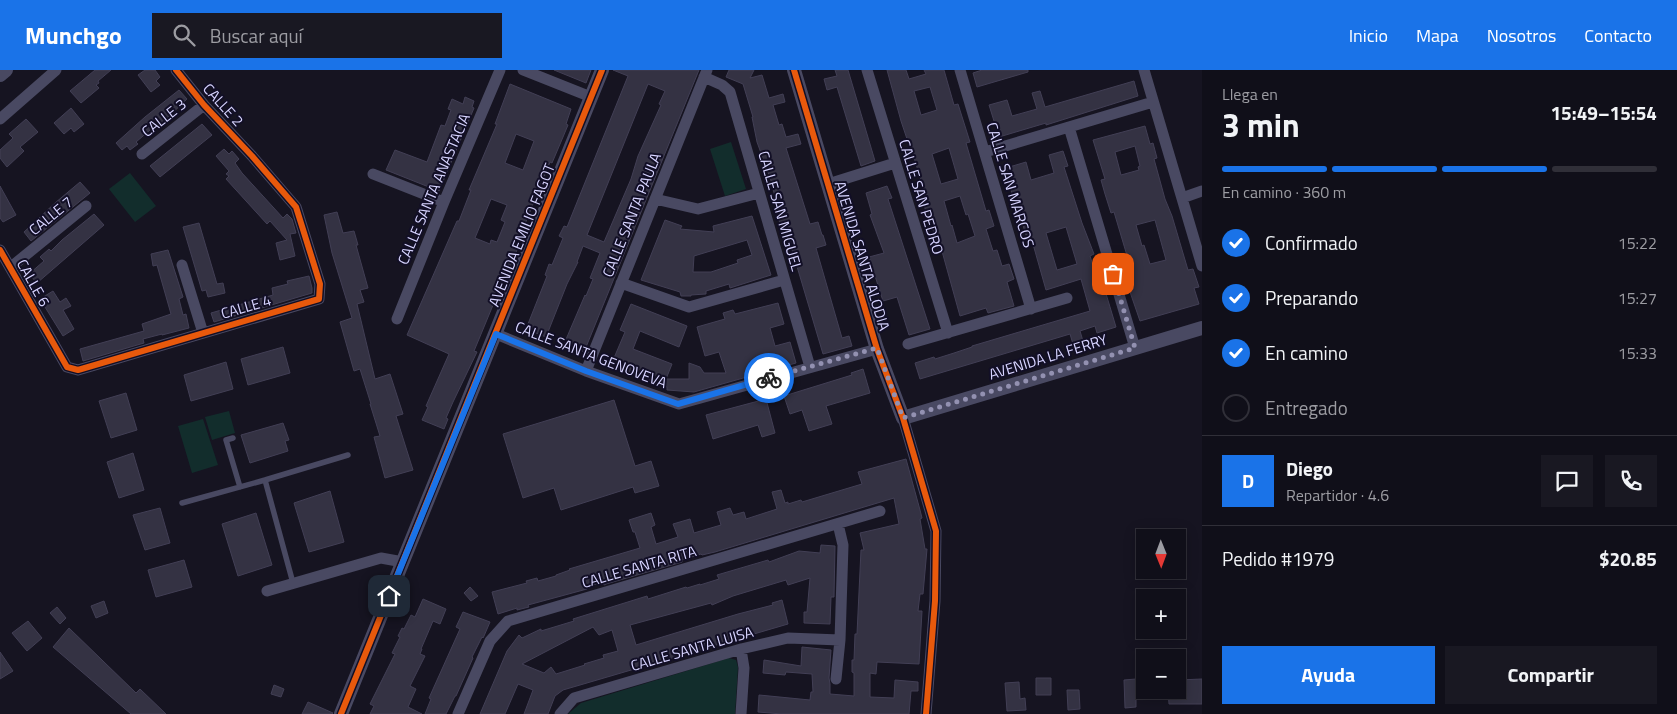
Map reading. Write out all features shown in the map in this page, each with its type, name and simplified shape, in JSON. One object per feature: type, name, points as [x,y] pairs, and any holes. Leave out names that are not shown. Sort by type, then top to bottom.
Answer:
[{"type":"street","points":[[0,75],[6,70]]},
{"type":"street","name":"CALLE 2","points":[[176,70],[204,105],[252,156]]},
{"type":"street","name":"CALLE SANTA ANASTACIA","points":[[397,319],[500,70]]},
{"type":"street","points":[[523,70],[591,97]]},
{"type":"street","name":"AVENIDA EMILIO FAGOT","points":[[342,714],[602,70]]},
{"type":"street","name":"AVENIDA SANTA ALODIA","points":[[794,70],[877,348],[903,418],[936,532],[935,602],[926,714]]},
{"type":"street","name":"CALLE SAN PEDRO","points":[[867,70],[948,333]]},
{"type":"street","name":"CALLE SAN MARCOS","points":[[960,70],[1031,309]]},
{"type":"street","points":[[1144,70],[1182,198],[1200,250],[1202,266]]},
{"type":"street","points":[[0,118],[52,71]]},
{"type":"street","name":"CALLE SAN MIGUEL","points":[[706,74],[730,92],[810,367]]},
{"type":"street","name":"CALLE SANTA PAULA","points":[[586,371],[706,74]]},
{"type":"street","points":[[984,152],[1153,102]]},
{"type":"street","name":"CALLE 3","points":[[142,154],[204,105]]},
{"type":"street","points":[[1069,127],[1135,348]]},
{"type":"street","name":"CALLE 4","points":[[44,328],[67,367],[78,370],[319,300],[320,284],[296,207],[252,156]]},
{"type":"street","points":[[828,184],[895,163]]},
{"type":"street","points":[[373,174],[444,202]]},
{"type":"street","points":[[1182,198],[1202,192]]},
{"type":"street","points":[[655,199],[698,210],[759,193]]},
{"type":"street","name":"CALLE 7","points":[[10,267],[86,206]]},
{"type":"street","name":"CALLE 6","points":[[0,250],[44,328]]},
{"type":"street","points":[[182,265],[203,333]]},
{"type":"street","points":[[621,283],[689,307],[784,280]]},
{"type":"street","points":[[908,344],[1067,298]]},
{"type":"street","name":"AVENIDA LA FERRY","points":[[903,418],[1202,328]]},
{"type":"street","name":"CALLE SANTA GENOVEVA","points":[[496,334],[586,371],[678,404],[877,348]]},
{"type":"street","name":"CALLE SANTA RITA","points":[[458,714],[490,642],[508,621],[880,511]]},
{"type":"street","points":[[836,678],[840,640],[843,545],[838,524]]},
{"type":"street","points":[[267,591],[381,558],[403,562]]},
{"type":"street","name":"CALLE SANTA LUISA","points":[[560,714],[574,698],[741,649],[788,638],[840,640]]},
{"type":"street","points":[[741,649],[744,668],[741,714]]},
{"type":"lane","points":[[233,438],[226,440],[240,487]]},
{"type":"lane","points":[[182,503],[348,455]]},
{"type":"lane","points":[[265,480],[293,583]]},
{"type":"green space","points":[[731,142],[746,189],[725,196],[710,149]]},
{"type":"green space","points":[[130,173],[156,206],[135,222],[109,189]]},
{"type":"green space","points":[[229,411],[235,433],[212,440],[205,417]]},
{"type":"green space","points":[[203,419],[218,465],[192,473],[178,426]]},
{"type":"green space","points":[[729,658],[736,660],[738,667],[735,714],[568,714],[581,703]]},
{"type":"building","points":[[95,70],[111,70],[98,81],[99,83],[96,85],[99,88],[81,103],[70,91]]},
{"type":"building","points":[[145,70],[155,70],[160,77],[156,81],[160,85],[151,92],[138,75]]},
{"type":"building","points":[[554,70],[591,70],[586,83]]},
{"type":"building","points":[[613,70],[699,70],[584,352],[564,344],[593,279],[590,278],[600,253],[583,246],[546,337],[526,329],[547,276],[545,275],[549,264],[552,265],[563,238],[559,236],[564,226],[567,227],[628,76]],"holes":[[[648,84],[665,91],[659,104],[661,105],[638,156],[631,179],[604,242],[587,235]]]},
{"type":"building","points":[[729,70],[754,70],[750,78],[762,75],[769,98],[783,94],[785,102],[773,105],[779,125],[782,124],[786,137],[798,134],[801,144],[786,148],[810,224],[818,222],[823,235],[826,245],[816,248],[842,338],[849,336],[852,346],[823,354],[785,226],[781,227],[778,217],[781,216],[773,186],[757,142],[753,117],[743,84],[726,77]]},
{"type":"building","points":[[835,70],[848,70],[875,161],[861,166],[837,87],[827,90],[824,79],[837,76]]},
{"type":"building","points":[[887,70],[906,70],[909,79],[926,74],[924,70],[944,70],[954,105],[958,104],[970,142],[966,143],[986,211],[989,210],[994,226],[986,229],[993,251],[997,250],[1002,266],[1009,264],[1014,279],[1007,282],[1014,306],[988,313],[986,308],[960,316],[940,244],[938,245],[926,212],[921,194],[925,193],[901,121]],"holes":[[[930,87],[937,110],[921,115],[914,91]],[[949,148],[958,179],[941,184],[932,154]],[[960,196],[975,236],[957,243],[944,201]]]},
{"type":"building","points":[[982,70],[1028,70],[1028,72],[977,87],[973,73]]},
{"type":"building","points":[[1134,81],[1138,96],[1046,125],[1046,123],[999,137],[989,105],[1007,100],[1012,116],[1037,109],[1032,93],[1040,91],[1045,107]]},
{"type":"building","points":[[510,84],[571,109],[566,124],[568,125],[552,163],[550,162],[521,234],[512,263],[474,351],[477,352],[446,418],[448,419],[444,429],[422,420],[428,407],[426,406],[449,354],[407,335],[457,221],[459,221],[471,190],[469,190],[497,124],[495,124]],"holes":[[[516,134],[534,141],[523,170],[505,163]],[[491,199],[507,205],[501,220],[505,222],[497,242],[491,240],[490,244],[475,238]]]},
{"type":"building","points":[[179,90],[187,99],[165,120],[157,124],[136,142],[138,144],[130,150],[127,146],[122,150],[116,143]]},
{"type":"building","points":[[465,97],[474,101],[472,107],[474,108],[439,191],[386,170],[395,150],[427,162],[441,125],[445,126],[451,110],[448,109],[452,99],[463,104]]},
{"type":"building","points":[[71,108],[84,124],[74,132],[71,128],[64,134],[54,123]]},
{"type":"building","points":[[26,119],[38,132],[20,147],[24,151],[7,167],[0,158],[0,150],[13,138],[9,134]]},
{"type":"building","points":[[202,124],[212,135],[160,177],[150,166]]},
{"type":"building","points":[[1145,126],[1150,144],[1153,143],[1157,158],[1154,159],[1165,199],[1188,270],[1193,269],[1199,287],[1194,288],[1199,304],[1140,321],[1129,289],[1133,288],[1128,270],[1131,269],[1114,212],[1111,213],[1105,194],[1101,180],[1105,179],[1093,140]],"holes":[[[1135,146],[1140,166],[1138,167],[1139,170],[1121,175],[1115,152]],[[1155,220],[1166,260],[1150,264],[1136,225]]]},
{"type":"building","points":[[224,149],[229,154],[232,151],[239,159],[235,163],[242,173],[283,218],[287,214],[292,219],[296,233],[290,234],[295,256],[280,260],[276,243],[287,240],[270,221],[267,224],[226,179],[229,176],[226,174],[229,171],[216,156]]},
{"type":"building","points":[[1063,151],[1068,166],[1064,167],[1094,254],[1090,256],[1097,278],[1101,277],[1116,327],[1097,333],[1095,326],[1080,331],[1086,351],[1076,354],[1070,334],[920,379],[915,363],[934,357],[935,359],[1090,311],[1081,279],[1046,290],[1031,237],[1027,238],[1021,219],[1018,220],[1006,168],[1026,162],[1031,180],[1054,173],[1049,155]],"holes":[[[1066,227],[1077,264],[1057,270],[1046,233]]]},
{"type":"building","points":[[80,182],[90,193],[31,241],[24,232]]},
{"type":"building","points":[[0,186],[16,215],[3,222],[0,218]]},
{"type":"building","points":[[887,186],[892,198],[888,199],[930,329],[909,335],[897,297],[883,301],[869,257],[884,253],[870,215],[872,214],[866,193]]},
{"type":"building","points":[[337,212],[343,233],[354,231],[368,288],[360,290],[364,302],[357,304],[375,379],[390,374],[403,414],[396,416],[413,470],[385,478],[374,437],[380,436],[371,404],[360,369],[354,371],[340,322],[352,318],[332,253],[324,215]]},
{"type":"building","points":[[94,214],[104,225],[37,283],[29,274],[44,261],[40,257],[49,249],[51,251]]},
{"type":"building","points":[[752,216],[771,275],[730,288],[729,284],[706,291],[706,294],[691,296],[681,296],[680,292],[641,280],[665,220],[682,226],[680,229],[714,232],[713,226]],"holes":[[[747,240],[752,255],[737,260],[738,263],[711,272],[693,272],[694,256]]]},
{"type":"building","points":[[199,223],[217,284],[223,283],[225,293],[208,297],[206,290],[202,291],[183,227]]},
{"type":"building","points":[[168,250],[183,297],[179,299],[183,315],[186,314],[189,328],[143,339],[144,343],[83,361],[80,349],[144,331],[142,324],[171,314],[157,265],[153,266],[151,254]]},
{"type":"building","points":[[309,276],[312,293],[214,322],[211,313],[273,295],[272,288],[288,284],[287,281]]},
{"type":"building","points":[[53,291],[60,302],[66,298],[71,306],[63,310],[74,329],[63,336],[40,299]]},
{"type":"building","points":[[778,303],[784,324],[770,328],[775,346],[790,342],[796,363],[694,392],[667,390],[667,387],[611,365],[625,332],[620,330],[631,304],[687,326],[679,347],[640,331],[633,349],[672,364],[666,379],[689,379],[689,363],[700,367],[704,373],[726,373],[719,352],[705,356],[697,327],[725,319],[723,313],[733,310],[735,314]]},
{"type":"building","points":[[283,347],[290,373],[248,385],[241,359]]},
{"type":"building","points":[[226,362],[233,389],[191,401],[184,375]]},
{"type":"building","points":[[863,369],[870,393],[826,406],[832,424],[809,431],[802,410],[790,414],[784,396],[852,375],[851,373]]},
{"type":"building","points":[[126,393],[137,430],[111,438],[99,401]]},
{"type":"building","points":[[766,399],[775,433],[762,437],[758,425],[713,439],[706,415]]},
{"type":"building","points":[[614,400],[635,466],[651,461],[659,486],[635,493],[633,487],[561,510],[554,488],[523,498],[503,434]]},
{"type":"building","points":[[283,423],[289,440],[285,441],[288,451],[250,463],[241,435]]},
{"type":"building","points":[[133,453],[144,490],[119,498],[107,462]]},
{"type":"building","points":[[906,459],[922,518],[920,519],[925,549],[927,549],[923,594],[920,594],[918,611],[922,611],[919,664],[877,662],[876,674],[870,673],[870,697],[894,698],[895,680],[918,682],[918,691],[911,691],[909,714],[782,714],[758,712],[759,695],[810,700],[811,692],[813,692],[812,674],[786,672],[785,675],[763,673],[764,660],[801,666],[802,647],[831,650],[830,694],[854,696],[852,660],[854,660],[855,634],[857,634],[861,550],[864,550],[860,533],[899,524],[894,498],[715,552],[701,554],[682,560],[682,562],[604,585],[603,582],[586,587],[587,589],[528,605],[529,607],[517,610],[517,608],[498,614],[492,592],[527,583],[526,581],[537,578],[538,581],[556,576],[569,569],[640,548],[629,520],[651,513],[655,525],[651,527],[656,544],[678,537],[673,524],[690,519],[694,533],[721,525],[717,512],[730,508],[733,515],[744,512],[746,519],[777,509],[772,492],[781,490],[785,503],[788,502],[788,504],[801,500],[802,502],[862,484],[858,472]]},
{"type":"building","points":[[330,491],[344,542],[309,552],[294,503]]},
{"type":"building","points":[[160,508],[170,543],[145,550],[133,515]]},
{"type":"building","points":[[256,513],[272,565],[238,576],[222,524]]},
{"type":"building","points":[[821,545],[835,546],[834,597],[831,597],[830,624],[804,623],[804,612],[807,612],[810,578],[788,585],[786,580],[733,596],[712,605],[711,603],[630,625],[636,645],[773,605],[772,603],[782,600],[788,624],[563,690],[555,696],[548,714],[524,714],[533,690],[518,684],[505,714],[480,714],[507,651],[519,635],[522,638],[541,629],[541,631],[574,621],[573,619],[647,596],[648,599],[686,587],[700,585],[719,579],[717,575],[768,560],[769,562],[799,551],[820,553]],"holes":[[[593,627],[599,635],[612,630],[618,651],[603,655],[604,658],[556,674],[551,667],[544,673],[522,664]]]},
{"type":"building","points":[[184,560],[192,587],[156,597],[148,570]]},
{"type":"building","points":[[470,587],[478,596],[471,601],[464,593]]},
{"type":"building","points":[[423,599],[446,609],[440,624],[433,621],[421,649],[420,654],[425,656],[410,686],[416,689],[408,707],[422,714],[370,714],[374,706],[370,704],[395,654],[392,653],[400,637],[398,636],[411,615],[415,617]]},
{"type":"building","points":[[104,601],[108,613],[96,618],[91,606]]},
{"type":"building","points":[[57,607],[66,618],[60,624],[50,613]]},
{"type":"building","points":[[463,612],[490,622],[446,714],[425,714],[431,699],[429,698],[460,629],[456,627]]},
{"type":"building","points":[[28,621],[42,638],[27,651],[12,633]]},
{"type":"building","points":[[69,628],[136,693],[140,689],[166,714],[131,714],[53,647]]},
{"type":"building","points":[[0,652],[13,671],[0,679]]},
{"type":"building","points":[[1036,678],[1051,678],[1051,695],[1036,695]]},
{"type":"building","points":[[1136,679],[1136,707],[1125,708],[1124,680]]},
{"type":"building","points":[[1202,679],[1202,704],[1169,704],[1169,699],[1186,699],[1186,680]]},
{"type":"building","points":[[1019,682],[1020,699],[1025,698],[1026,710],[1007,711],[1005,683]]},
{"type":"building","points":[[274,685],[284,689],[281,697],[271,694]]},
{"type":"building","points":[[1067,690],[1079,690],[1080,709],[1068,710]]},
{"type":"building","points":[[308,702],[333,713],[302,714]]},
{"type":"cycle path","points":[[0,250],[67,367],[78,370],[319,299],[320,284],[296,207],[204,105],[176,70]]},
{"type":"cycle path","points":[[341,714],[602,70]]},
{"type":"cycle path","points":[[794,70],[877,349],[903,418],[936,531],[935,601],[926,714]]},
{"type":"way so far","points":[[769,378],[877,348],[903,418],[1135,348],[1113,274]]},
{"type":"route","points":[[389,596],[496,334],[586,371],[678,404],[769,378]]}]
